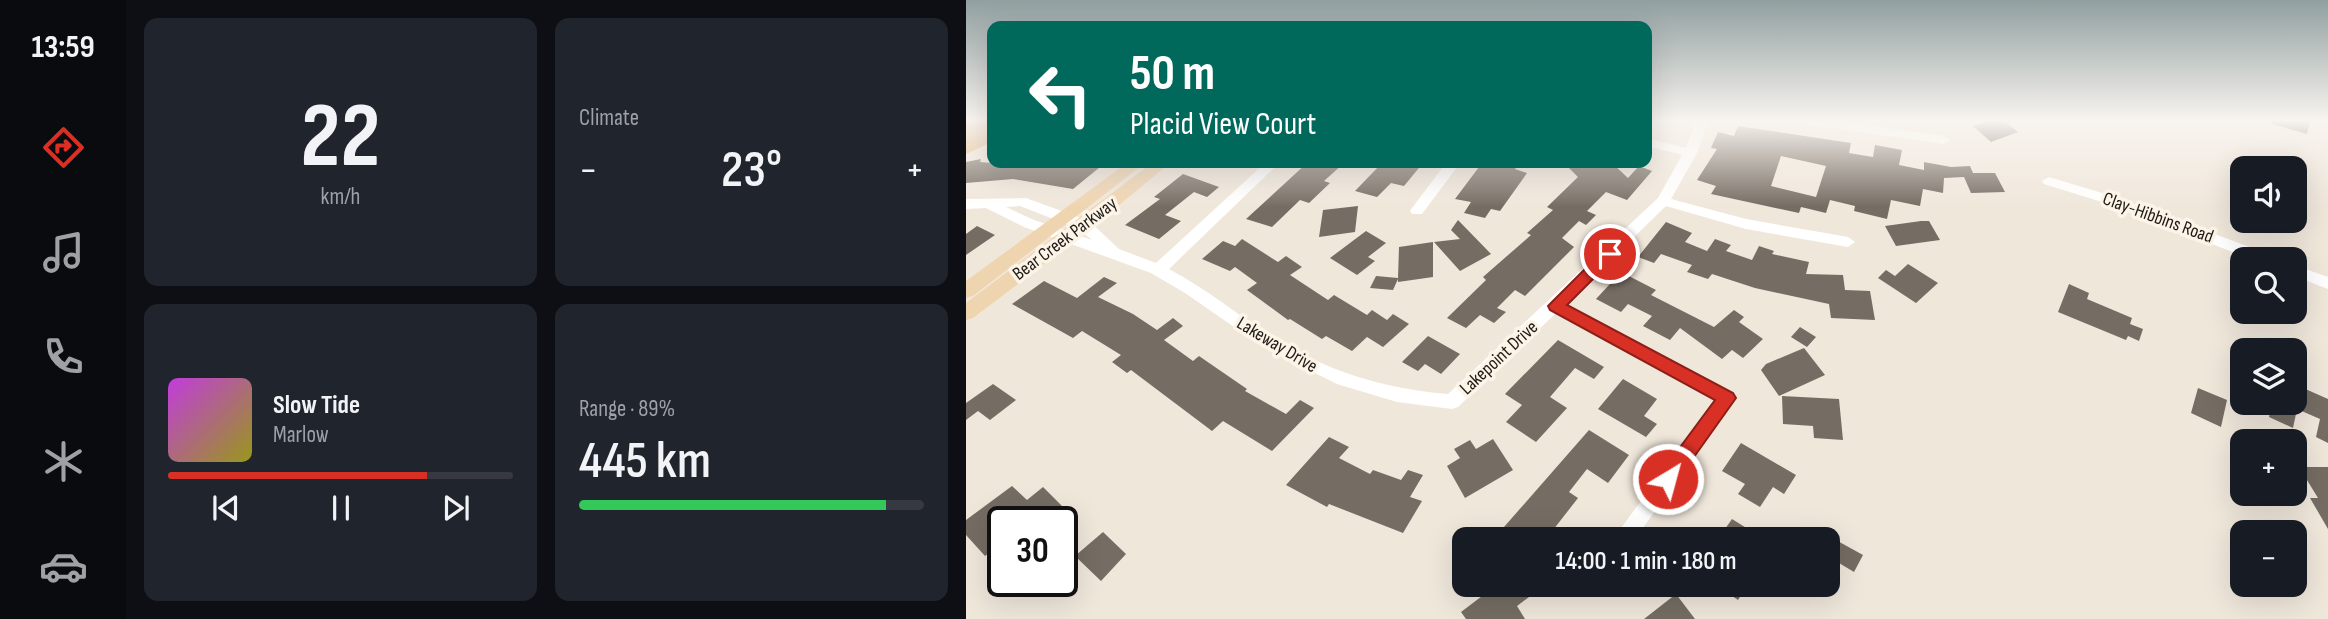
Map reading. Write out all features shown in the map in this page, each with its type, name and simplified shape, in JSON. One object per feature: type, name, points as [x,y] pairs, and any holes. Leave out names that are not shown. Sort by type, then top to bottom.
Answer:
[{"type":"main road","name":"Bear Creek Parkway","points":[[1076,221],[1132,168]]},
{"type":"main road","name":"Bear Creek Parkway","points":[[966,313],[1076,221],[1155,168]]},
{"type":"main road","name":"Bear Creek Parkway","points":[[966,291],[1058,235]]},
{"type":"street","points":[[1678,150],[1690,153]]},
{"type":"street","name":"Lakepoint Drive","points":[[1452,402],[1556,306],[1663,201],[1691,150]]},
{"type":"street","points":[[1158,270],[1268,168]]},
{"type":"street","points":[[1418,211],[1448,168]]},
{"type":"street","name":"Clay-Hibbins Road","points":[[2049,181],[2107,199],[2234,247]]},
{"type":"street","name":"Lakeway Drive","points":[[966,204],[1021,201],[1076,221],[1116,252]]},
{"type":"street","points":[[1663,201],[1746,224],[1848,242]]},
{"type":"street","name":"Lakeway Drive","points":[[989,203],[1058,235],[1116,252],[1158,270],[1206,298],[1296,360],[1339,379],[1422,400],[1452,402]]},
{"type":"street","points":[[2307,275],[2328,283]]},
{"type":"street","points":[[1556,306],[1727,398],[1632,527]]},
{"type":"building","points":[[1716,150],[1850,150],[1849,153],[1873,157],[1874,150],[1901,150],[1899,165],[1924,170],[1924,162],[1951,167],[1970,166],[1973,173],[1995,173],[2005,192],[1971,193],[1964,177],[1944,178],[1943,193],[1923,189],[1920,206],[1891,200],[1887,219],[1854,211],[1855,206],[1830,200],[1826,213],[1801,207],[1799,213],[1711,194],[1716,186],[1697,180]],"holes":[[[1781,156],[1826,166],[1816,197],[1771,186]]]},
{"type":"building","points":[[981,159],[980,162],[987,163],[987,168],[1099,168],[1073,189],[1013,179],[966,183],[966,162]]},
{"type":"building","points":[[1302,168],[1338,168],[1324,181],[1330,183],[1309,203],[1300,200],[1272,227],[1246,219]]},
{"type":"building","points":[[1377,168],[1419,168],[1404,186],[1391,183],[1377,197],[1355,191]]},
{"type":"building","points":[[1478,168],[1516,168],[1527,173],[1500,211],[1491,209],[1485,218],[1464,213],[1471,202],[1455,199]]},
{"type":"building","points":[[1569,168],[1617,168],[1628,178],[1637,168],[1652,171],[1627,200],[1606,192],[1587,211],[1596,215],[1586,225],[1579,221],[1562,238],[1574,247],[1525,296],[1515,290],[1497,308],[1506,312],[1494,323],[1480,315],[1466,328],[1447,318],[1486,280],[1483,277],[1531,235],[1527,233],[1553,210],[1547,207],[1578,177]]},
{"type":"building","points":[[1183,174],[1219,187],[1207,197],[1194,192],[1165,215],[1181,221],[1159,239],[1125,225],[1160,199],[1154,197]]},
{"type":"building","points":[[1358,206],[1355,232],[1319,237],[1323,210]]},
{"type":"building","points":[[1458,220],[1491,254],[1460,271],[1434,242],[1460,239],[1451,230]]},
{"type":"building","points":[[1929,221],[1940,240],[1896,246],[1885,226]]},
{"type":"building","points":[[1666,222],[1692,233],[1685,242],[1707,251],[1715,239],[1731,245],[1726,251],[1752,260],[1759,246],[1774,251],[1772,254],[1809,262],[1806,274],[1843,275],[1845,290],[1870,291],[1875,320],[1831,318],[1829,304],[1755,288],[1712,274],[1708,279],[1687,272],[1692,265],[1661,254],[1654,263],[1638,257]]},
{"type":"building","points":[[977,226],[995,235],[966,255],[966,234]]},
{"type":"building","points":[[1366,231],[1386,243],[1368,257],[1375,261],[1357,275],[1330,258]]},
{"type":"building","points":[[1242,239],[1278,262],[1286,256],[1302,267],[1290,275],[1328,300],[1334,295],[1367,315],[1372,310],[1387,320],[1393,314],[1409,324],[1383,347],[1367,337],[1352,351],[1326,336],[1322,339],[1288,320],[1247,290],[1257,283],[1235,267],[1230,271],[1202,259],[1223,241],[1235,246]]},
{"type":"building","points":[[1433,242],[1433,277],[1398,282],[1398,279],[1393,290],[1370,288],[1376,276],[1398,278],[1399,247]]},
{"type":"building","points":[[1908,264],[1938,283],[1916,303],[1878,278],[1886,270],[1895,276]]},
{"type":"building","points":[[1621,272],[1656,290],[1651,295],[1714,327],[1734,310],[1744,317],[1739,322],[1763,339],[1743,358],[1732,350],[1722,359],[1680,328],[1670,340],[1643,326],[1652,316],[1628,304],[1621,312],[1596,299]]},
{"type":"building","points":[[1104,277],[1117,283],[1098,297],[1133,314],[1157,330],[1173,318],[1183,326],[1164,340],[1193,361],[1199,356],[1247,389],[1245,391],[1286,414],[1300,400],[1314,408],[1272,451],[1223,421],[1212,431],[1131,370],[1127,373],[1112,362],[1121,355],[1082,331],[1073,338],[1012,304],[1044,281],[1077,298]]},
{"type":"building","points":[[2069,284],[2089,293],[2087,299],[2132,318],[2130,324],[2143,329],[2139,341],[2128,336],[2126,340],[2058,312]]},
{"type":"building","points":[[1800,327],[1816,337],[1807,347],[1791,337]]},
{"type":"building","points":[[1428,336],[1460,354],[1441,374],[1425,364],[1418,371],[1402,362]]},
{"type":"building","points":[[1558,340],[1604,367],[1594,379],[1575,368],[1550,397],[1567,408],[1536,442],[1506,422],[1522,405],[1505,394]]},
{"type":"building","points":[[1804,348],[1825,375],[1779,396],[1761,370],[1766,364]]},
{"type":"building","points":[[1623,379],[1657,399],[1644,416],[1657,424],[1646,437],[1598,409]]},
{"type":"building","points":[[993,384],[1016,400],[990,420],[978,411],[966,420],[966,403]]},
{"type":"building","points":[[2198,388],[2227,400],[2221,427],[2191,413]]},
{"type":"building","points":[[2307,390],[2328,399],[2328,443],[2316,437],[2320,419],[2307,413]]},
{"type":"building","points":[[1782,396],[1839,399],[1843,440],[1814,438],[1813,426],[1783,424]]},
{"type":"building","points":[[2269,415],[2296,415],[2293,428]]},
{"type":"building","points":[[1589,430],[1629,455],[1608,483],[1587,469],[1569,492],[1578,498],[1555,527],[1504,527]]},
{"type":"building","points":[[1329,437],[1349,447],[1339,458],[1370,474],[1373,470],[1401,480],[1408,470],[1423,475],[1410,497],[1422,501],[1403,533],[1329,504],[1327,507],[1286,485]]},
{"type":"building","points":[[1493,439],[1513,470],[1465,498],[1447,466],[1460,458],[1454,449],[1470,440],[1476,449]]},
{"type":"building","points":[[1741,443],[1796,475],[1784,494],[1773,487],[1760,507],[1738,494],[1745,484],[1722,471]]},
{"type":"building","points":[[2307,467],[2328,467],[2328,529],[2310,498],[2318,498],[2307,480]]},
{"type":"building","points":[[1012,486],[1027,500],[1043,487],[1062,506],[987,506],[985,556],[966,535],[966,520]]},
{"type":"building","points":[[1732,519],[1745,527],[1726,527]]},
{"type":"building","points":[[1103,532],[1126,554],[1101,581],[1078,559],[1078,553]]},
{"type":"building","points":[[1840,542],[1863,555],[1854,572],[1840,564]]},
{"type":"building","points":[[1481,597],[1529,597],[1517,606],[1525,619],[1466,619],[1461,612]]},
{"type":"building","points":[[1672,597],[1678,597],[1695,619],[1644,619]]},
{"type":"route","points":[[1610,254],[1556,306],[1727,398],[1668,479]]}]
